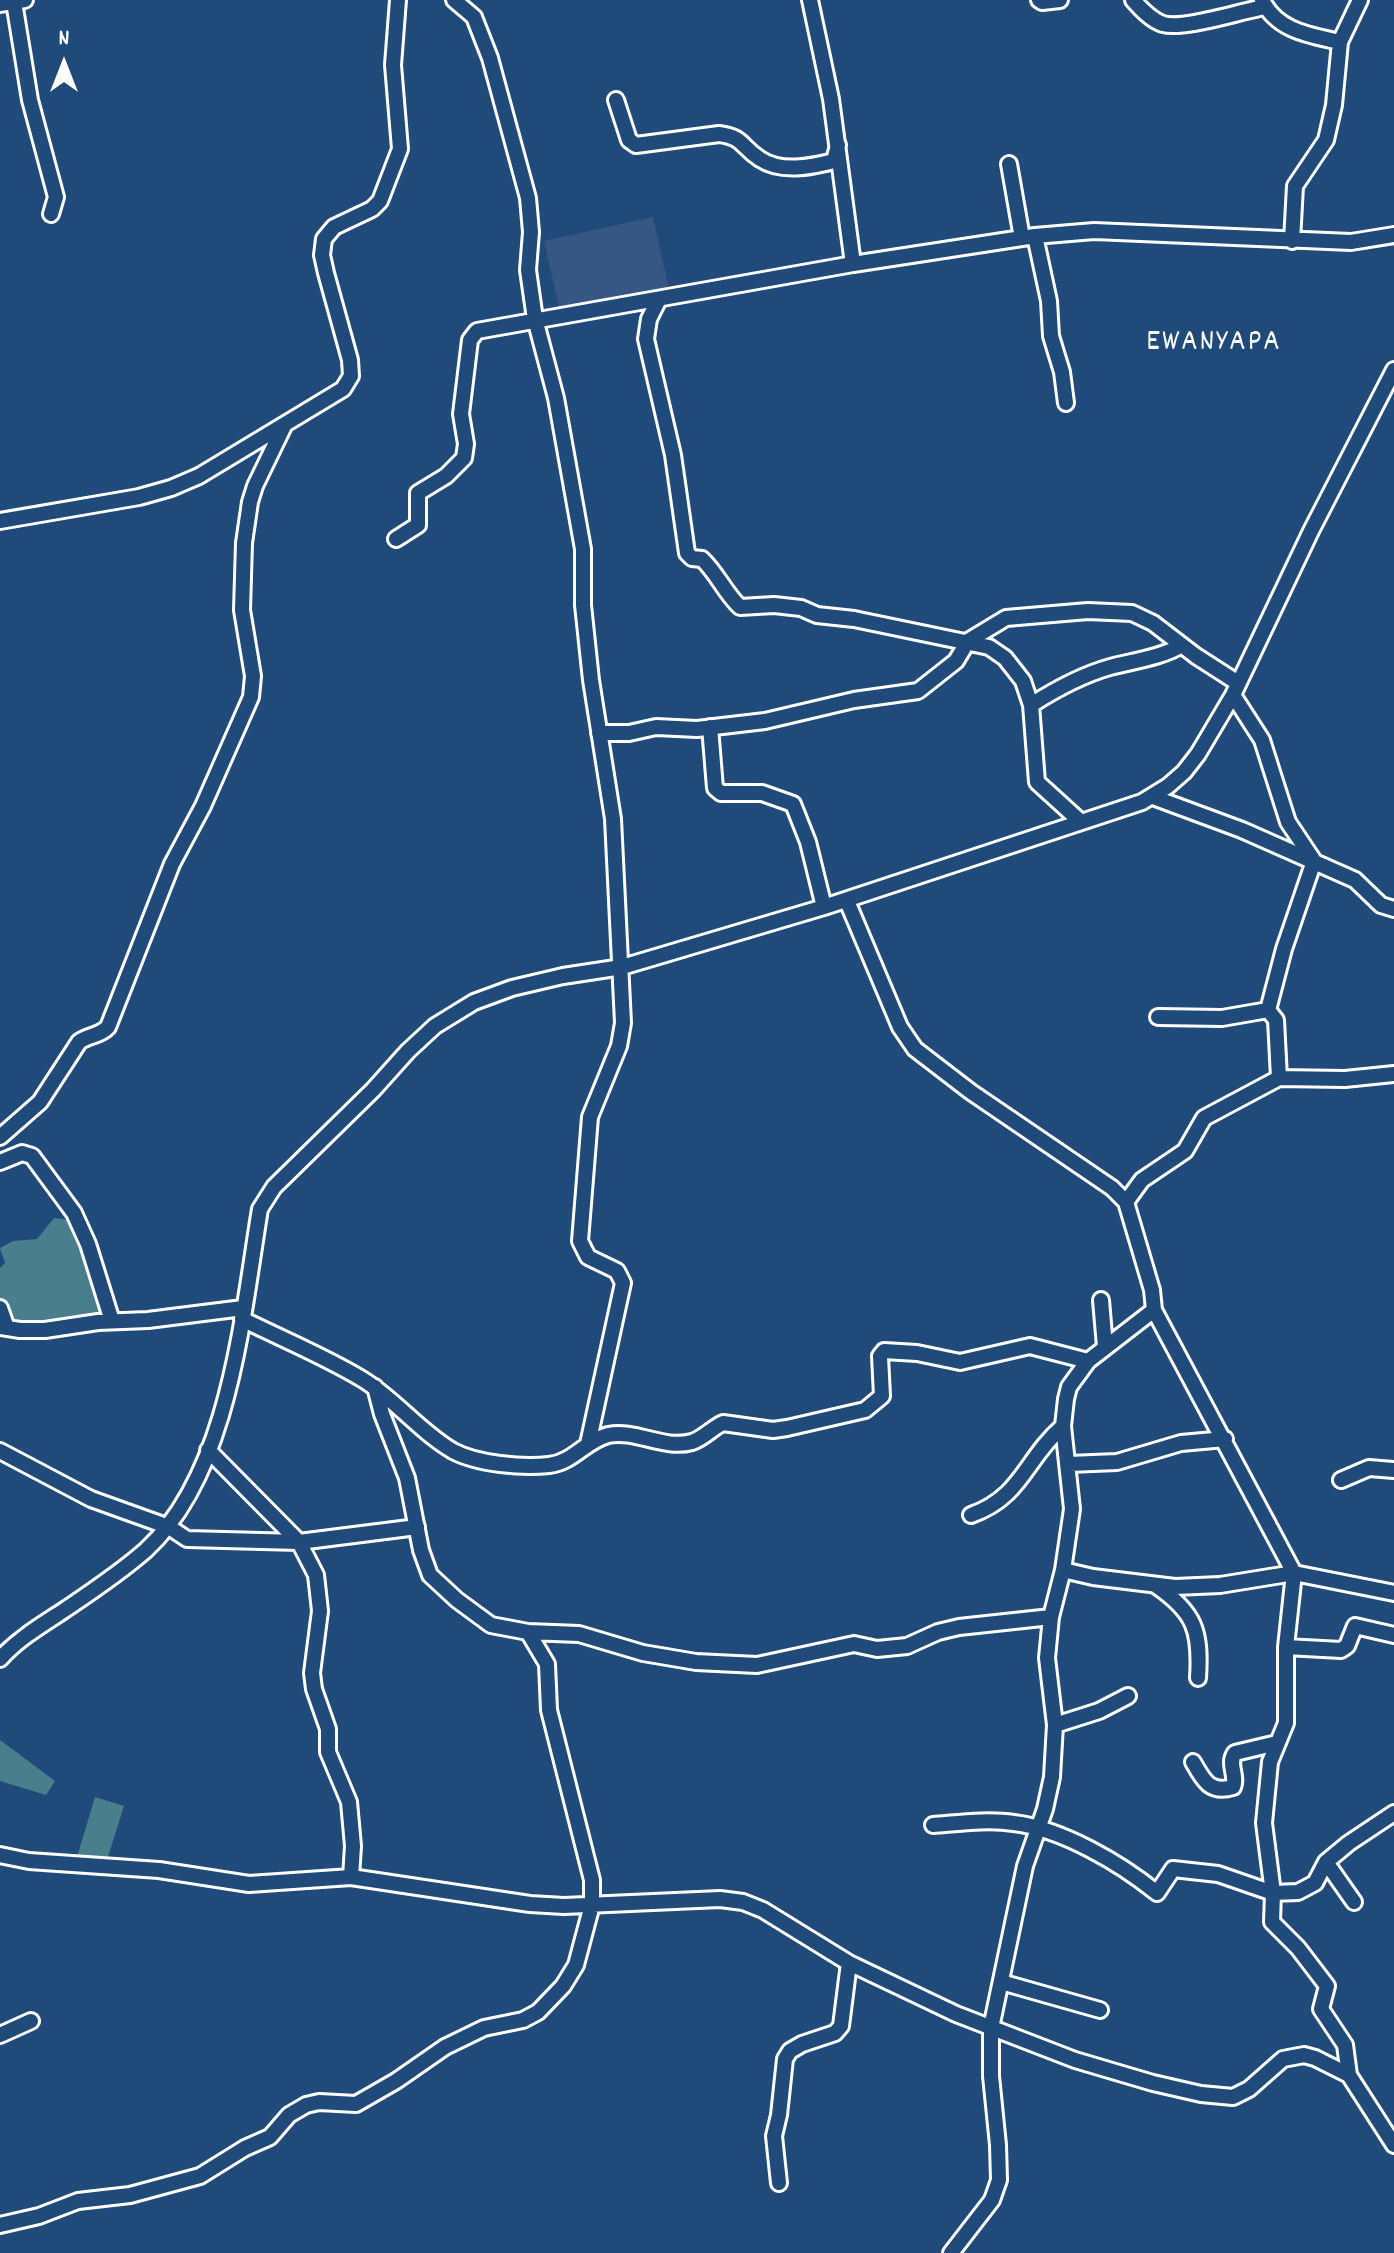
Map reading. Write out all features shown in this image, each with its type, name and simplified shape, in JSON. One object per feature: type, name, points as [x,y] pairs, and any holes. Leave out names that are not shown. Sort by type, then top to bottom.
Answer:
[{"type":"street","points":[[0,521],[139,497],[171,488],[199,476],[343,389],[351,376],[350,360],[322,255],[324,239],[334,227],[372,209],[380,201],[400,149],[393,65],[398,0]]},
{"type":"street","points":[[454,0],[474,17],[490,58],[528,198],[531,232],[528,270],[535,319],[556,398],[583,549],[583,605],[613,819],[624,1001],[621,1039],[590,1117],[580,1241],[588,1257],[617,1271],[623,1283],[588,1444]]},
{"type":"street","points":[[810,0],[838,145],[853,264]]},
{"type":"street","points":[[1039,0],[1060,0]]},
{"type":"street","points":[[1133,0],[1152,17],[1167,25],[1181,25],[1263,3],[1276,21],[1292,30],[1340,42]]},
{"type":"street","points":[[1292,241],[1295,186],[1326,140],[1334,105],[1340,42],[1360,0]]},
{"type":"street","points":[[13,2],[30,100],[56,197],[51,214]]},
{"type":"street","points":[[616,100],[629,140],[636,145],[719,134],[740,138],[761,160],[784,167],[804,167],[834,161],[838,145]]},
{"type":"street","points":[[1009,164],[1049,301],[1051,336],[1062,372],[1066,403]]},
{"type":"street","points":[[396,539],[418,525],[418,493],[446,476],[464,458],[466,444],[461,414],[473,334],[535,319],[1028,237],[1094,231],[1351,242],[1394,235]]},
{"type":"street","points":[[659,299],[649,319],[646,339],[673,455],[687,553],[708,564],[728,596],[740,607],[801,608],[817,615],[854,619],[989,647],[1005,658],[1023,681],[1031,705],[1035,777],[1081,822]]},
{"type":"street","points":[[0,1659],[20,1639],[99,1587],[144,1552],[169,1527],[191,1492],[230,1381],[260,1209],[274,1187],[435,1026],[474,1002],[512,988],[622,967],[847,901],[1153,797],[1176,779],[1198,754],[1236,689],[1311,531],[1394,370]]},
{"type":"street","points":[[0,1137],[40,1102],[79,1042],[108,1027],[172,864],[244,718],[251,697],[253,676],[241,586],[250,502],[284,425]]},
{"type":"street","points":[[599,733],[765,721],[854,700],[918,691],[956,661],[968,641],[1006,618],[1088,611],[1132,613],[1153,623],[1236,689],[1262,740],[1288,822],[1314,861]]},
{"type":"street","points":[[1031,705],[1057,688],[1107,668],[1171,652],[1181,645]]},
{"type":"street","points":[[710,727],[715,788],[721,793],[762,793],[793,804],[808,842],[824,907]]},
{"type":"street","points":[[1153,797],[1195,811],[1355,880],[1381,905],[1394,909]]},
{"type":"street","points":[[1268,1010],[1284,949],[1314,861]]},
{"type":"street","points":[[847,901],[900,1027],[915,1049],[971,1092],[1112,1188],[1126,1202],[1152,1290],[1154,1310],[1294,1573],[1286,1647],[1286,1723],[1270,1762],[1264,1823],[1273,1893],[1272,1922],[1298,1948],[1327,1986],[1321,2009],[1345,2045],[1349,2075],[1394,2145]]},
{"type":"street","points":[[1158,1017],[1222,1018],[1268,1010]]},
{"type":"street","points":[[1268,1010],[1276,1020],[1279,1078]]},
{"type":"street","points":[[1126,1202],[1142,1180],[1182,1155],[1204,1118],[1279,1078],[1345,1079],[1394,1074]]},
{"type":"street","points":[[0,1162],[22,1153],[32,1156],[74,1213],[88,1244],[112,1321]]},
{"type":"street","points":[[1101,1300],[1105,1347]]},
{"type":"street","points":[[0,1308],[3,1328],[45,1330],[112,1321],[242,1314],[375,1387],[454,1452],[521,1466],[564,1462],[588,1444],[607,1435],[623,1434],[658,1443],[685,1443],[702,1437],[723,1423],[773,1430],[865,1410],[882,1396],[880,1356],[884,1351],[917,1353],[960,1362],[1030,1346],[1088,1361]]},
{"type":"street","points":[[951,2253],[992,2200],[999,2180],[991,2076],[991,2028],[1025,1866],[1052,1777],[1055,1725],[1047,1670],[1051,1617],[1063,1570],[1072,1509],[1063,1426],[1069,1387],[1088,1361],[1154,1310]]},
{"type":"street","points":[[375,1387],[407,1478],[425,1562],[436,1582],[491,1625],[528,1632],[579,1634],[643,1653],[696,1662],[745,1665],[854,1644],[891,1649],[959,1627],[1051,1617]]},
{"type":"street","points":[[971,1515],[1001,1501],[1014,1489],[1037,1452],[1063,1426]]},
{"type":"street","points":[[1069,1464],[1117,1462],[1181,1443],[1225,1439]]},
{"type":"street","points":[[208,1450],[299,1542],[309,1559],[318,1586],[318,1635],[312,1673],[314,1689],[328,1729],[328,1752],[349,1802],[353,1846],[351,1877]]},
{"type":"street","points":[[0,1451],[91,1499],[169,1527],[187,1539],[299,1542],[417,1527]]},
{"type":"street","points":[[1341,1480],[1369,1468],[1394,1470]]},
{"type":"street","points":[[1063,1570],[1154,1585],[1220,1585],[1294,1573],[1394,1594]]},
{"type":"street","points":[[1154,1585],[1178,1601],[1199,1637],[1198,1678]]},
{"type":"street","points":[[1286,1647],[1341,1650],[1347,1646],[1355,1626],[1394,1635]]},
{"type":"street","points":[[0,2225],[39,2216],[78,2201],[130,2195],[200,2176],[245,2148],[270,2137],[289,2115],[306,2105],[319,2102],[356,2104],[445,2047],[484,2028],[523,2020],[538,2012],[563,1986],[576,1965],[592,1905],[590,1865],[549,1710],[547,1664],[528,1632]]},
{"type":"street","points":[[1055,1725],[1099,1711],[1128,1696]]},
{"type":"street","points":[[1193,1762],[1212,1789],[1223,1790],[1233,1787],[1235,1783],[1231,1761],[1235,1753],[1277,1743]]},
{"type":"street","points":[[933,1825],[1006,1822],[1038,1830],[1093,1851],[1157,1893],[1173,1869],[1218,1874],[1273,1893],[1298,1892],[1315,1883],[1326,1862],[1394,1813]]},
{"type":"street","points":[[0,1855],[29,1861],[159,1870],[249,1884],[351,1877],[530,1904],[592,1905],[720,1899],[743,1902],[763,1910],[849,1963],[920,1998],[1103,2069],[1217,2097],[1242,2094],[1274,2066],[1293,2055],[1315,2058],[1349,2075]]},
{"type":"street","points":[[1326,1862],[1354,1902]]},
{"type":"street","points":[[779,2183],[774,2136],[785,2059],[790,2051],[835,2033],[841,2026],[849,1963]]},
{"type":"street","points":[[1001,1982],[1100,2010]]},
{"type":"street","points":[[0,2035],[31,2021]]},
{"type":"shaded area","points":[[653,217],[669,289],[560,312],[544,241]]},
{"type":"green space","points":[[54,1218],[70,1220],[104,1319],[48,1323],[7,1319],[0,1304],[0,1268],[5,1263],[0,1248],[13,1241],[37,1239]]},
{"type":"green space","points":[[0,1740],[55,1781],[46,1795],[0,1781]]},
{"type":"green space","points":[[95,1797],[124,1806],[107,1860],[77,1857]]},
{"type":"district","name":"EWANYAPA","points":[[1214,345]]}]
